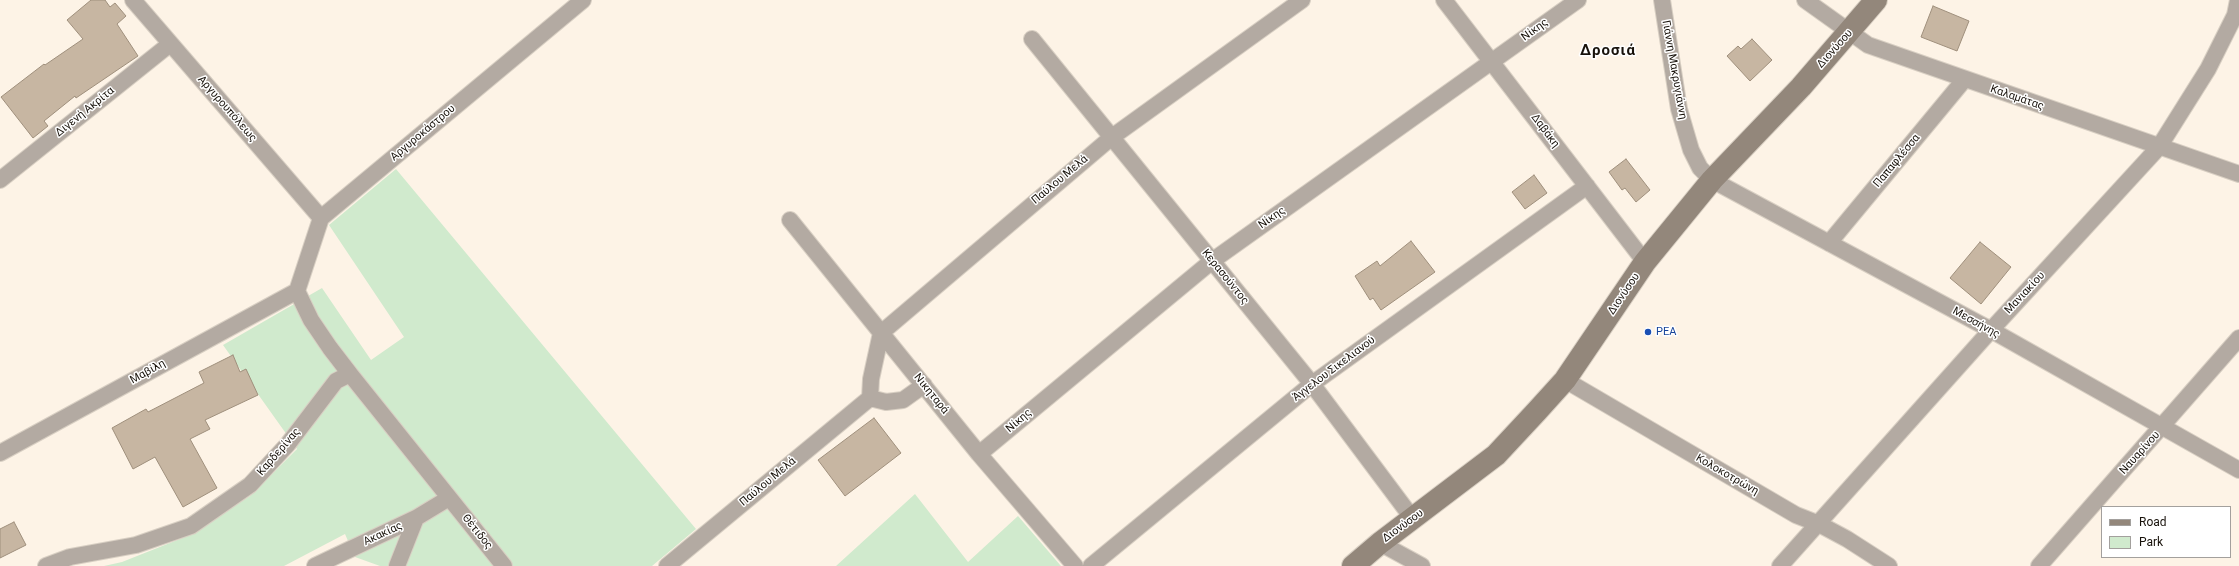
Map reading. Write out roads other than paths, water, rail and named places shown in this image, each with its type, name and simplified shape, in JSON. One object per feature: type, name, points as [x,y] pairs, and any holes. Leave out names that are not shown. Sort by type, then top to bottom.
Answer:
[{"type":"main road","name":"Διονύσου","points":[[1353,566],[1380,543],[1496,455],[1565,380],[1645,262],[1712,180],[1800,88],[1851,32],[1876,0]]},
{"type":"street","name":"Αργυρουπόλεως","points":[[133,0],[321,218]]},
{"type":"street","name":"Αργυροκάστρου","points":[[321,218],[583,0]]},
{"type":"street","name":"Παύλου Μελά","points":[[881,333],[1112,137],[1302,0]]},
{"type":"street","name":"Δαβάκη","points":[[1444,0],[1645,262]]},
{"type":"street","name":"Νίκης","points":[[979,454],[1212,260],[1578,0]]},
{"type":"street","name":"Γιάννη Μακρυγιάννη","points":[[1662,0],[1679,109],[1691,150],[1700,168],[1712,180]]},
{"type":"street","name":"Καλαμάτας","points":[[1805,0],[1868,45],[1964,80],[2239,174]]},
{"type":"street","name":"Μανιακίου","points":[[1780,566],[1820,524],[1991,330],[2159,147],[2208,69],[2235,15],[2238,0]]},
{"type":"street","name":"Κερασούντος","points":[[1032,39],[1312,384],[1413,519]]},
{"type":"street","name":"Διγενή Ακρίτα","points":[[0,180],[170,44]]},
{"type":"street","name":"Παπαφλέσσα","points":[[1829,243],[1964,80]]},
{"type":"street","name":"Μεσσήνης","points":[[1712,180],[1991,330],[2239,470]]},
{"type":"street","name":"Άγγελου Σικελιανού","points":[[1091,566],[1312,384],[1587,186]]},
{"type":"street","points":[[321,218],[297,291],[311,320],[330,348],[449,498]]},
{"type":"street","name":"Νικηταρά","points":[[790,220],[979,454],[1075,566]]},
{"type":"street","name":"Μαβίλη","points":[[0,453],[297,291]]},
{"type":"street","points":[[881,333],[871,379],[870,398],[886,402],[903,400],[924,386]]},
{"type":"street","name":"Ναυαρίνου","points":[[2039,566],[2163,427],[2239,338]]},
{"type":"street","name":"Καρδερίνας","points":[[46,566],[70,557],[136,545],[191,526],[250,485],[288,444],[336,381],[350,374]]},
{"type":"street","name":"Κολοκοτρώνη","points":[[1565,380],[1796,515],[1820,524],[1889,566]]},
{"type":"street","name":"Παύλου Μελά","points":[[666,566],[870,398]]},
{"type":"street","name":"Ακακίας","points":[[315,566],[416,518],[449,498]]},
{"type":"street","name":"Θέτιδος","points":[[449,498],[504,566]]},
{"type":"street","points":[[397,566],[416,518]]},
{"type":"street","points":[[1380,543],[1422,566]]},
{"type":"place","name":"ΡΕΑ","points":[[1648,332]]},
{"type":"district","name":"Δροσιά","points":[[1608,51]]}]
